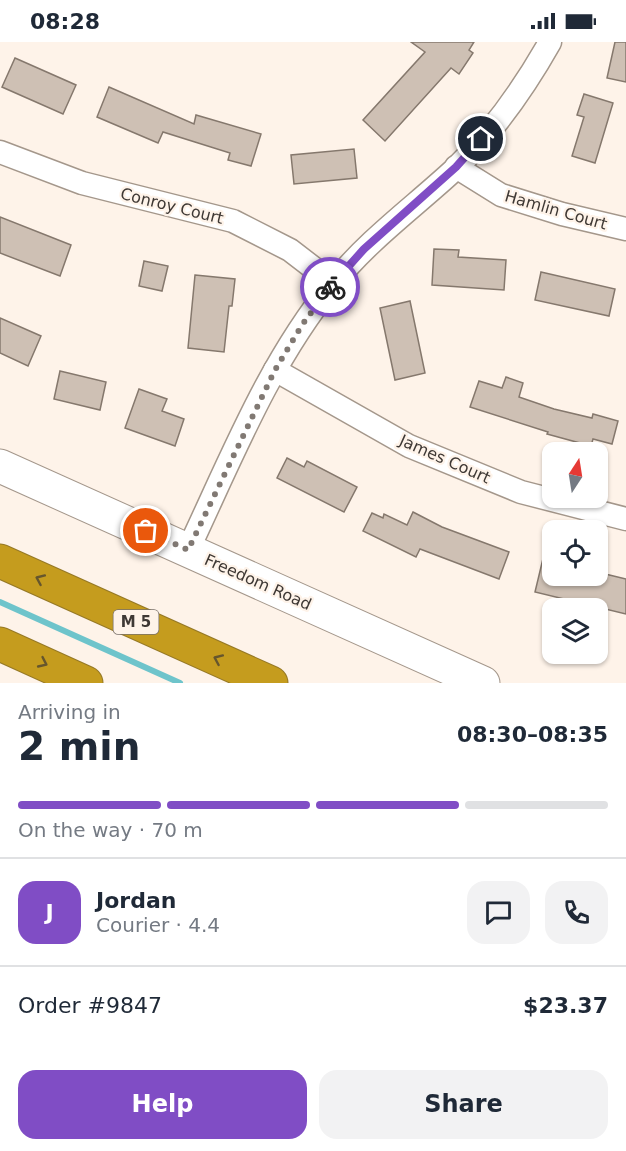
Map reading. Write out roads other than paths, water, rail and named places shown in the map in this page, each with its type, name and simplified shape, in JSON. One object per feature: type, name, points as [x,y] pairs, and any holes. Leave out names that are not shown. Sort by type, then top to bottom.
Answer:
[{"type":"highway","name":"M 5","points":[[0,561],[271,683]]},
{"type":"highway","points":[[0,644],[86,683]]},
{"type":"street","points":[[188,550],[275,370],[302,325],[333,283],[364,249],[456,167],[494,125],[527,82],[550,42]]},
{"type":"street","name":"Conroy Court","points":[[0,152],[82,183],[233,221],[290,250],[333,283]]},
{"type":"street","name":"Hamlin Court","points":[[456,167],[501,195],[562,214],[626,229]]},
{"type":"street","name":"James Court","points":[[275,370],[409,446],[521,492],[626,519]]},
{"type":"street","name":"Freedom Road","points":[[0,466],[483,683]]},
{"type":"waterway","points":[[0,602],[180,683]]}]
